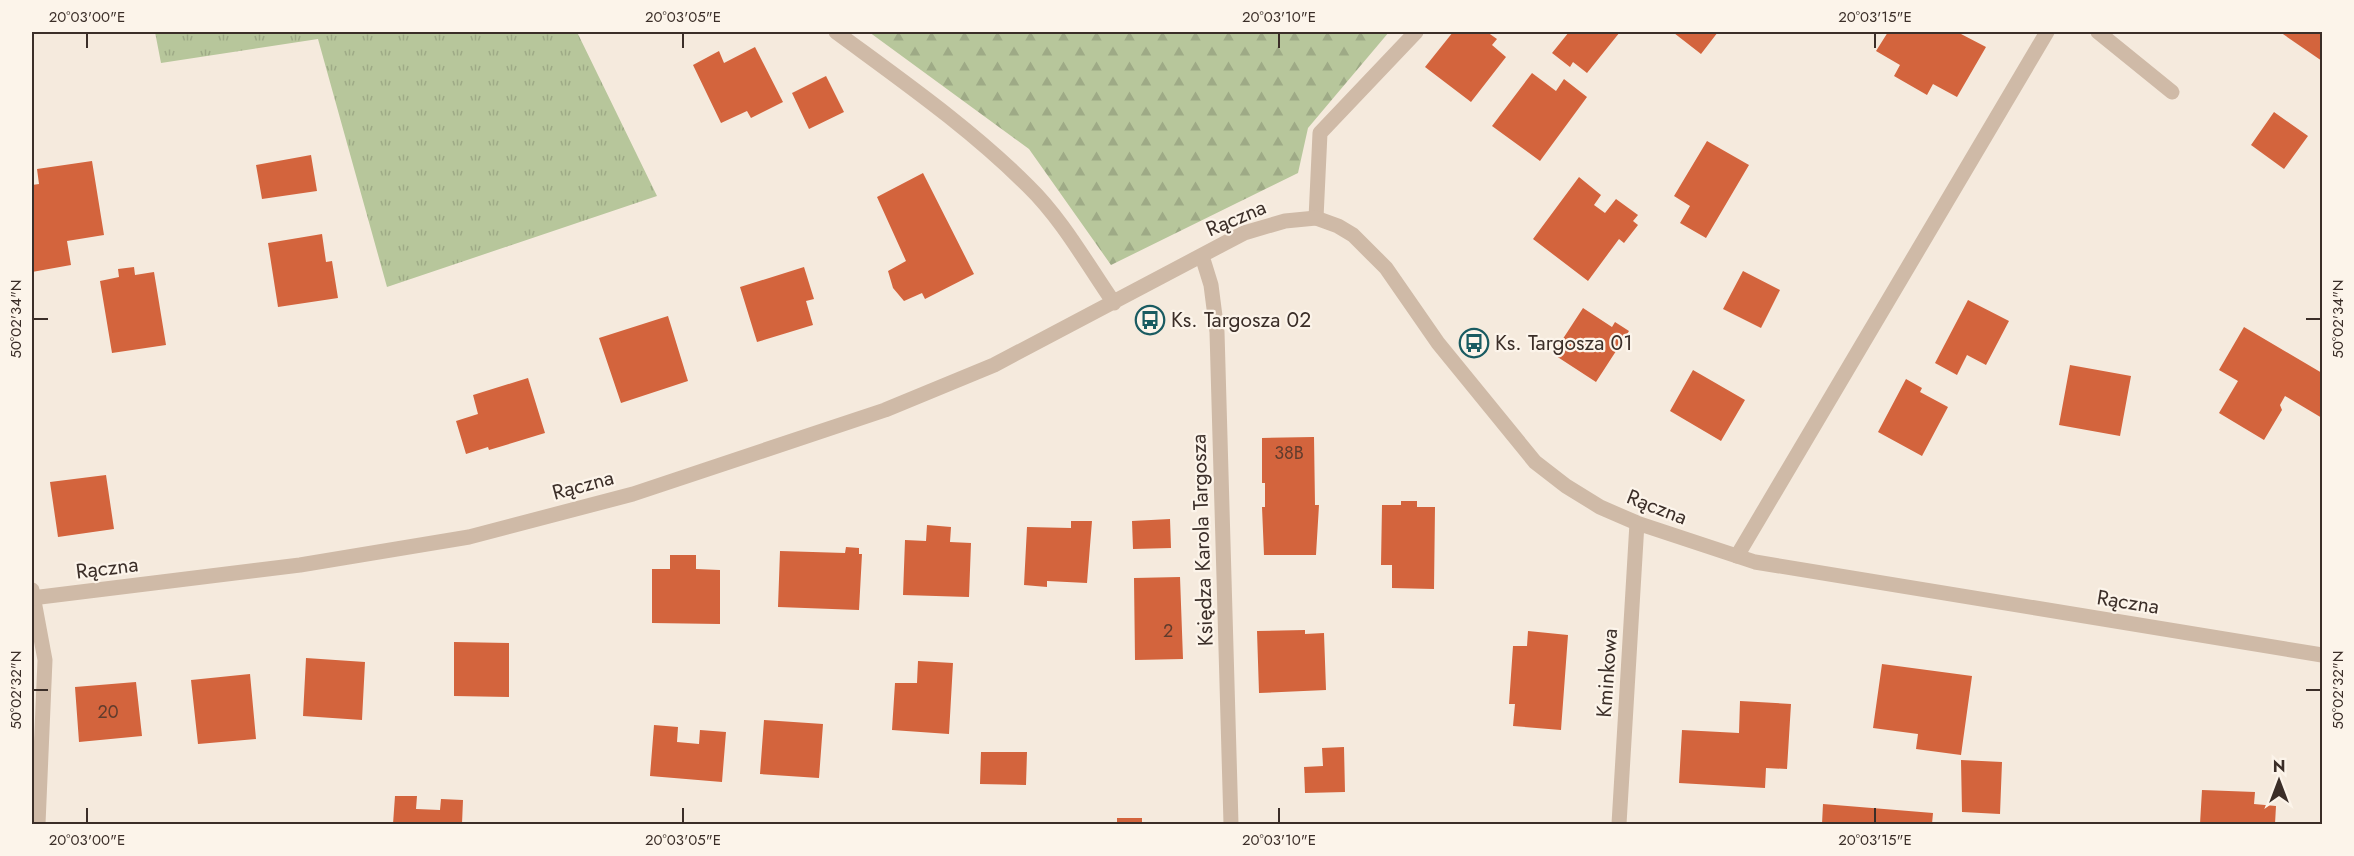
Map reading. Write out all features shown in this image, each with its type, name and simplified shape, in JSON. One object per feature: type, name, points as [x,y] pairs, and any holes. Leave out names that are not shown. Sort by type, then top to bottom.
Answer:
[{"type":"street","points":[[836,32],[926,99],[1028,185],[1050,210],[1114,303]]},
{"type":"street","points":[[1316,218],[1320,134],[1416,32]]},
{"type":"street","points":[[1737,556],[2047,32]]},
{"type":"street","points":[[2098,32],[2172,92]]},
{"type":"street","name":"Rączna","points":[[32,595],[300,565],[459,538],[633,494],[885,410],[994,365],[1265,225],[1316,218],[1338,226],[1353,235],[1386,268],[1438,343],[1535,462],[1591,501],[1638,523],[1755,562],[2322,655]]},
{"type":"street","name":"Księdza Karola Targosza","points":[[1202,256],[1211,285],[1217,332],[1231,825]]},
{"type":"street","name":"Kminkowa","points":[[1619,825],[1638,523]]},
{"type":"street","points":[[32,595],[45,660],[38,825]]},
{"type":"green space","points":[[155,32],[577,32],[657,196],[387,287],[318,39],[161,63]]},
{"type":"green space","points":[[869,32],[1389,32],[1308,128],[1298,173],[1111,265],[1029,149]]},
{"type":"building","points":[[1453,32],[1487,32],[1497,39],[1492,45],[1506,57],[1471,102],[1425,67]]},
{"type":"building","points":[[1569,32],[1620,32],[1587,73],[1573,62],[1570,67],[1552,53]]},
{"type":"building","points":[[1675,32],[1718,32],[1701,54]]},
{"type":"building","points":[[1888,32],[1963,32],[1961,34],[1986,47],[1957,97],[1933,84],[1927,95],[1894,76],[1900,65],[1876,51]]},
{"type":"building","points":[[2280,32],[2322,32],[2322,61]]},
{"type":"building","points":[[755,47],[783,102],[751,118],[747,111],[721,123],[693,65],[719,51],[724,63]]},
{"type":"building","points":[[1532,73],[1556,91],[1564,79],[1587,97],[1540,161],[1492,126]]},
{"type":"building","points":[[826,76],[844,112],[809,129],[792,93]]},
{"type":"building","points":[[2274,112],[2308,136],[2284,169],[2251,145]]},
{"type":"building","points":[[1707,141],[1749,165],[1706,238],[1680,223],[1690,206],[1674,196]]},
{"type":"building","points":[[311,155],[317,191],[262,199],[256,165]]},
{"type":"building","points":[[92,161],[104,235],[67,241],[71,265],[32,272],[32,185],[39,184],[37,169]]},
{"type":"building","points":[[923,173],[974,274],[925,299],[922,293],[904,301],[893,288],[888,271],[906,261],[877,197]]},
{"type":"building","points":[[1579,177],[1601,195],[1594,205],[1605,213],[1616,199],[1638,215],[1633,221],[1638,225],[1624,243],[1619,239],[1588,281],[1533,239]]},
{"type":"building","points":[[322,234],[326,262],[332,261],[338,298],[278,307],[268,243]]},
{"type":"building","points":[[134,267],[135,275],[154,272],[166,345],[112,353],[100,281],[119,277],[118,269]]},
{"type":"building","points":[[804,267],[814,299],[806,301],[813,325],[757,342],[740,287]]},
{"type":"building","points":[[1743,271],[1780,290],[1761,328],[1723,309]]},
{"type":"building","points":[[1968,300],[2009,321],[1986,365],[1967,355],[1957,375],[1935,363]]},
{"type":"building","points":[[1583,308],[1612,327],[1615,322],[1629,331],[1596,382],[1553,354]]},
{"type":"building","points":[[668,316],[688,381],[621,403],[599,338]]},
{"type":"building","points":[[2244,327],[2322,373],[2322,418],[2285,396],[2280,405],[2282,410],[2264,440],[2219,413],[2238,381],[2219,370]]},
{"type":"building","points":[[2070,365],[2131,376],[2120,436],[2059,425]]},
{"type":"building","points":[[1693,370],[1745,400],[1721,441],[1670,411]]},
{"type":"building","points":[[528,378],[545,433],[489,450],[488,447],[466,454],[456,421],[478,414],[473,395]]},
{"type":"building","points":[[1906,379],[1922,388],[1920,392],[1948,407],[1922,456],[1878,432]]},
{"type":"building","points":[[1314,437],[1315,505],[1319,505],[1316,555],[1264,555],[1262,507],[1265,507],[1265,483],[1262,483],[1262,438]]},
{"type":"building","points":[[106,475],[114,529],[58,537],[50,482]]},
{"type":"building","points":[[1401,501],[1417,501],[1417,507],[1435,507],[1434,589],[1392,588],[1392,565],[1381,565],[1382,505],[1401,505]]},
{"type":"building","points":[[1170,519],[1171,548],[1133,549],[1132,521]]},
{"type":"building","points":[[1071,521],[1092,521],[1087,583],[1047,581],[1047,587],[1024,585],[1027,527],[1071,528]]},
{"type":"building","points":[[927,525],[951,527],[950,542],[971,543],[969,597],[903,595],[905,540],[926,541]]},
{"type":"building","points":[[846,547],[859,548],[859,554],[862,554],[859,610],[778,607],[780,551],[845,553]]},
{"type":"building","points":[[670,555],[696,555],[696,569],[720,570],[720,624],[652,623],[652,569],[670,569]]},
{"type":"building","points":[[1180,577],[1183,659],[1135,660],[1134,578]]},
{"type":"building","points":[[1305,630],[1305,634],[1324,633],[1326,690],[1259,693],[1257,631]]},
{"type":"building","points":[[1528,631],[1568,635],[1561,730],[1513,726],[1515,704],[1509,704],[1513,646],[1527,646]]},
{"type":"building","points":[[454,642],[509,643],[509,697],[454,696]]},
{"type":"building","points":[[306,658],[365,662],[362,720],[303,716]]},
{"type":"building","points":[[918,661],[953,663],[949,734],[892,730],[895,683],[917,683]]},
{"type":"building","points":[[1882,664],[1972,676],[1961,755],[1916,749],[1918,734],[1873,728]]},
{"type":"building","points":[[250,674],[256,739],[198,744],[191,680]]},
{"type":"building","points":[[136,682],[142,736],[79,742],[75,687]]},
{"type":"building","points":[[1740,701],[1791,704],[1787,769],[1766,768],[1765,788],[1679,783],[1682,730],[1739,733]]},
{"type":"building","points":[[764,720],[823,724],[819,778],[760,774]]},
{"type":"building","points":[[654,725],[678,727],[677,742],[699,744],[700,730],[726,732],[722,782],[650,776]]},
{"type":"building","points":[[1344,747],[1345,792],[1305,793],[1304,767],[1323,766],[1322,748]]},
{"type":"building","points":[[981,752],[1027,752],[1026,785],[980,784]]},
{"type":"building","points":[[1961,760],[2002,762],[2000,814],[1962,812]]},
{"type":"building","points":[[2202,790],[2255,792],[2254,804],[2276,806],[2275,824],[2200,824]]},
{"type":"building","points":[[395,796],[417,796],[416,809],[440,810],[441,799],[463,800],[462,824],[393,824]]},
{"type":"building","points":[[1823,804],[1933,813],[1932,824],[1822,824]]},
{"type":"building","points":[[1117,818],[1142,818],[1142,824],[1117,824]]},
{"type":"place","name":"Ks. Targosza 02","points":[[1150,320]]},
{"type":"place","name":"Ks. Targosza 01","points":[[1474,343]]}]
